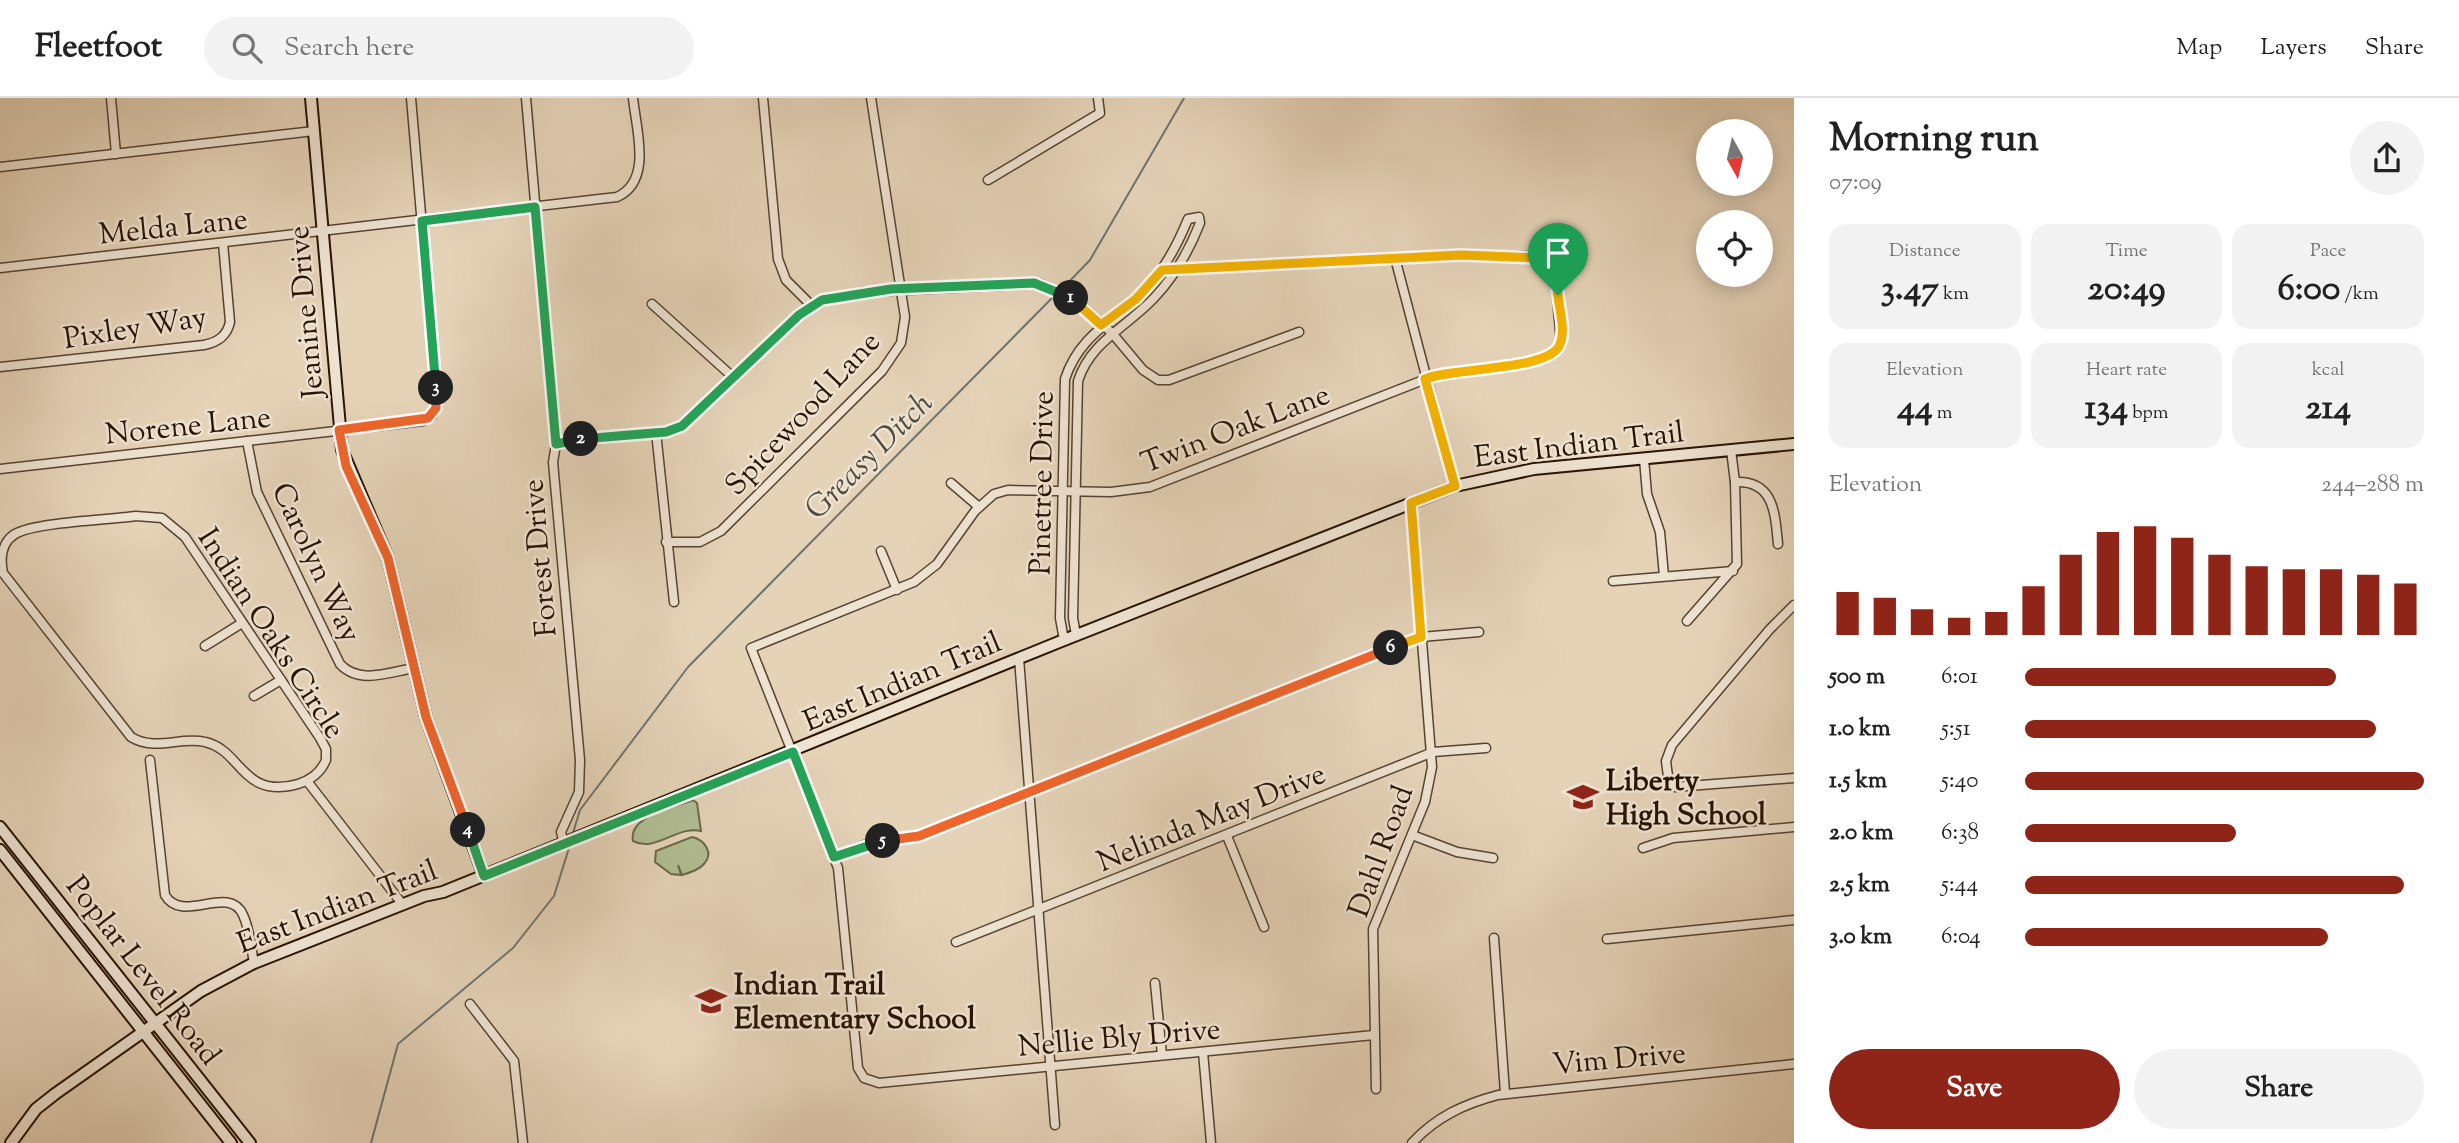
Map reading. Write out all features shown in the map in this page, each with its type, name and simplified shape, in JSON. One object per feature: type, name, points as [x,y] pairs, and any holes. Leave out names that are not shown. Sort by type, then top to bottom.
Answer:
[{"type":"main road","name":"Jeanine Drive","points":[[311,98],[339,430],[346,466],[377,531],[397,585],[414,668],[434,741],[484,876]]},
{"type":"main road","name":"East Indian Trail","points":[[12,1143],[36,1109],[156,1021],[223,978],[254,963],[484,876],[1076,635],[1411,503],[1455,486],[1511,472],[1794,444]]},
{"type":"main road","name":"Poplar Level Road","points":[[0,827],[250,1143]]},
{"type":"main road","name":"Poplar Level Road","points":[[0,850],[231,1143]]},
{"type":"street","points":[[111,98],[116,154]]},
{"type":"street","name":"Norene Lane","points":[[0,469],[423,421],[432,416],[436,408],[436,385],[411,98]]},
{"type":"street","name":"Forest Drive","points":[[526,98],[556,444],[553,462],[581,776],[579,792],[562,826],[564,844]]},
{"type":"street","name":"Melda Lane","points":[[0,268],[618,197],[631,190],[639,169],[633,98]]},
{"type":"street","points":[[763,98],[778,258],[786,280],[812,306]]},
{"type":"street","name":"Spicewood Lane","points":[[666,542],[700,542],[721,531],[894,357],[903,334],[905,317],[871,98]]},
{"type":"street","points":[[988,180],[1100,113],[1098,98]]},
{"type":"street","points":[[0,167],[314,131]]},
{"type":"street","name":"Pinetree Drive","points":[[1065,640],[1060,618],[1065,379],[1082,344],[1101,325],[1136,299],[1173,254],[1188,219],[1199,217],[1196,233],[1176,271],[1155,298],[1092,352],[1078,381],[1073,618],[1076,635]]},
{"type":"street","name":"Pixley Way","points":[[0,367],[204,345],[217,341],[227,333],[230,322],[223,243]]},
{"type":"street","name":"Twin Oak Lane","points":[[793,752],[751,648],[914,582],[937,564],[979,507],[994,494],[1008,490],[1130,491],[1175,480],[1425,379],[1447,372],[1543,359],[1556,351],[1561,342],[1555,275],[1549,265],[1538,258],[1461,255],[1395,258]]},
{"type":"street","points":[[1162,270],[1395,258],[1455,486]]},
{"type":"street","points":[[556,444],[656,432],[686,423],[812,306],[848,295],[901,289],[1026,283],[1049,288],[1070,297],[1112,333],[1143,370],[1158,380],[1169,380],[1299,332]]},
{"type":"street","points":[[652,304],[734,378]]},
{"type":"street","points":[[656,432],[674,602]]},
{"type":"street","name":"Carolyn Way","points":[[247,441],[252,474],[263,508],[340,664],[352,674],[363,676],[414,668]]},
{"type":"street","points":[[1687,621],[1733,571],[1738,557],[1731,450]]},
{"type":"street","points":[[1644,459],[1647,494],[1660,532],[1664,576]]},
{"type":"street","points":[[1735,482],[1753,484],[1766,492],[1774,506],[1778,544]]},
{"type":"street","points":[[951,483],[979,507]]},
{"type":"street","name":"Dahl Road","points":[[1376,1089],[1373,929],[1430,785],[1411,503]]},
{"type":"street","name":"Indian Oaks Circle","points":[[136,516],[162,518],[185,537],[281,680],[326,749],[325,764],[307,781],[283,786],[268,785],[247,776],[212,744],[201,741],[148,744],[131,737],[7,580],[2,569],[2,551],[10,538],[23,531],[136,516]]},
{"type":"street","points":[[881,551],[897,590]]},
{"type":"street","points":[[1614,581],[1733,571]]},
{"type":"street","points":[[1794,605],[1702,709],[1668,752],[1666,761],[1672,787],[1794,778]]},
{"type":"street","points":[[205,646],[243,623]]},
{"type":"street","points":[[793,752],[834,857],[867,844],[919,836],[1421,637],[1479,632]]},
{"type":"street","points":[[1019,659],[1055,1125]]},
{"type":"street","points":[[254,696],[281,680]]},
{"type":"street","name":"Nelinda May Drive","points":[[956,942],[1430,754],[1486,748]]},
{"type":"street","points":[[150,760],[165,895],[170,902],[180,906],[223,902],[234,905],[243,914],[254,963]]},
{"type":"street","name":"Indian Oaks Circle","points":[[307,781],[403,905]]},
{"type":"street","points":[[1643,848],[1673,838],[1794,827]]},
{"type":"street","points":[[1227,835],[1264,927]]},
{"type":"street","points":[[1412,835],[1457,852],[1493,858]]},
{"type":"street","name":"Nellie Bly Drive","points":[[834,857],[842,888],[858,1068],[869,1081],[879,1083],[1374,1035]]},
{"type":"street","points":[[1607,939],[1794,920]]},
{"type":"street","points":[[1494,938],[1505,1093]]},
{"type":"street","points":[[1155,983],[1162,1055]]},
{"type":"street","points":[[470,1004],[514,1061],[523,1143]]},
{"type":"street","points":[[1203,1052],[1211,1143]]},
{"type":"street","name":"Vim Drive","points":[[1412,1143],[1452,1112],[1475,1101],[1505,1093],[1794,1064]]},
{"type":"green space","points":[[693,800],[697,803],[701,831],[684,832],[650,844],[633,841],[633,832],[645,819]]},
{"type":"green space","points":[[692,837],[704,844],[708,851],[707,860],[699,868],[682,875],[678,865],[681,875],[671,874],[655,862],[656,851]]},
{"type":"waterway","name":"Greasy Ditch","points":[[1062,289],[1090,260],[1184,98]]},
{"type":"waterway","name":"Greasy Ditch","points":[[573,833],[580,810],[688,667],[1055,295]]},
{"type":"waterway","name":"Greasy Ditch","points":[[371,1143],[398,1044],[513,948],[554,896],[569,848]]},
{"type":"place","name":"Liberty High School","points":[[1583,797]]},
{"type":"place","name":"Indian Trail Elementary School","points":[[711,1001]]},
{"type":"route","points":[[535,207],[556,444],[572,440],[666,432],[678,428],[703,409],[799,315],[822,300],[862,292],[1034,283],[1070,297],[1101,325],[1136,299],[1162,270],[1461,255],[1520,255],[1538,258],[1549,265],[1555,275],[1558,295],[1562,338],[1552,355],[1537,361],[1447,372],[1425,379],[1455,486],[1411,503],[1421,637],[919,836],[867,844],[834,857],[793,752],[484,876],[426,717],[397,585],[377,531],[346,466],[339,430],[423,421],[432,416],[436,408],[422,221],[535,207]]}]
